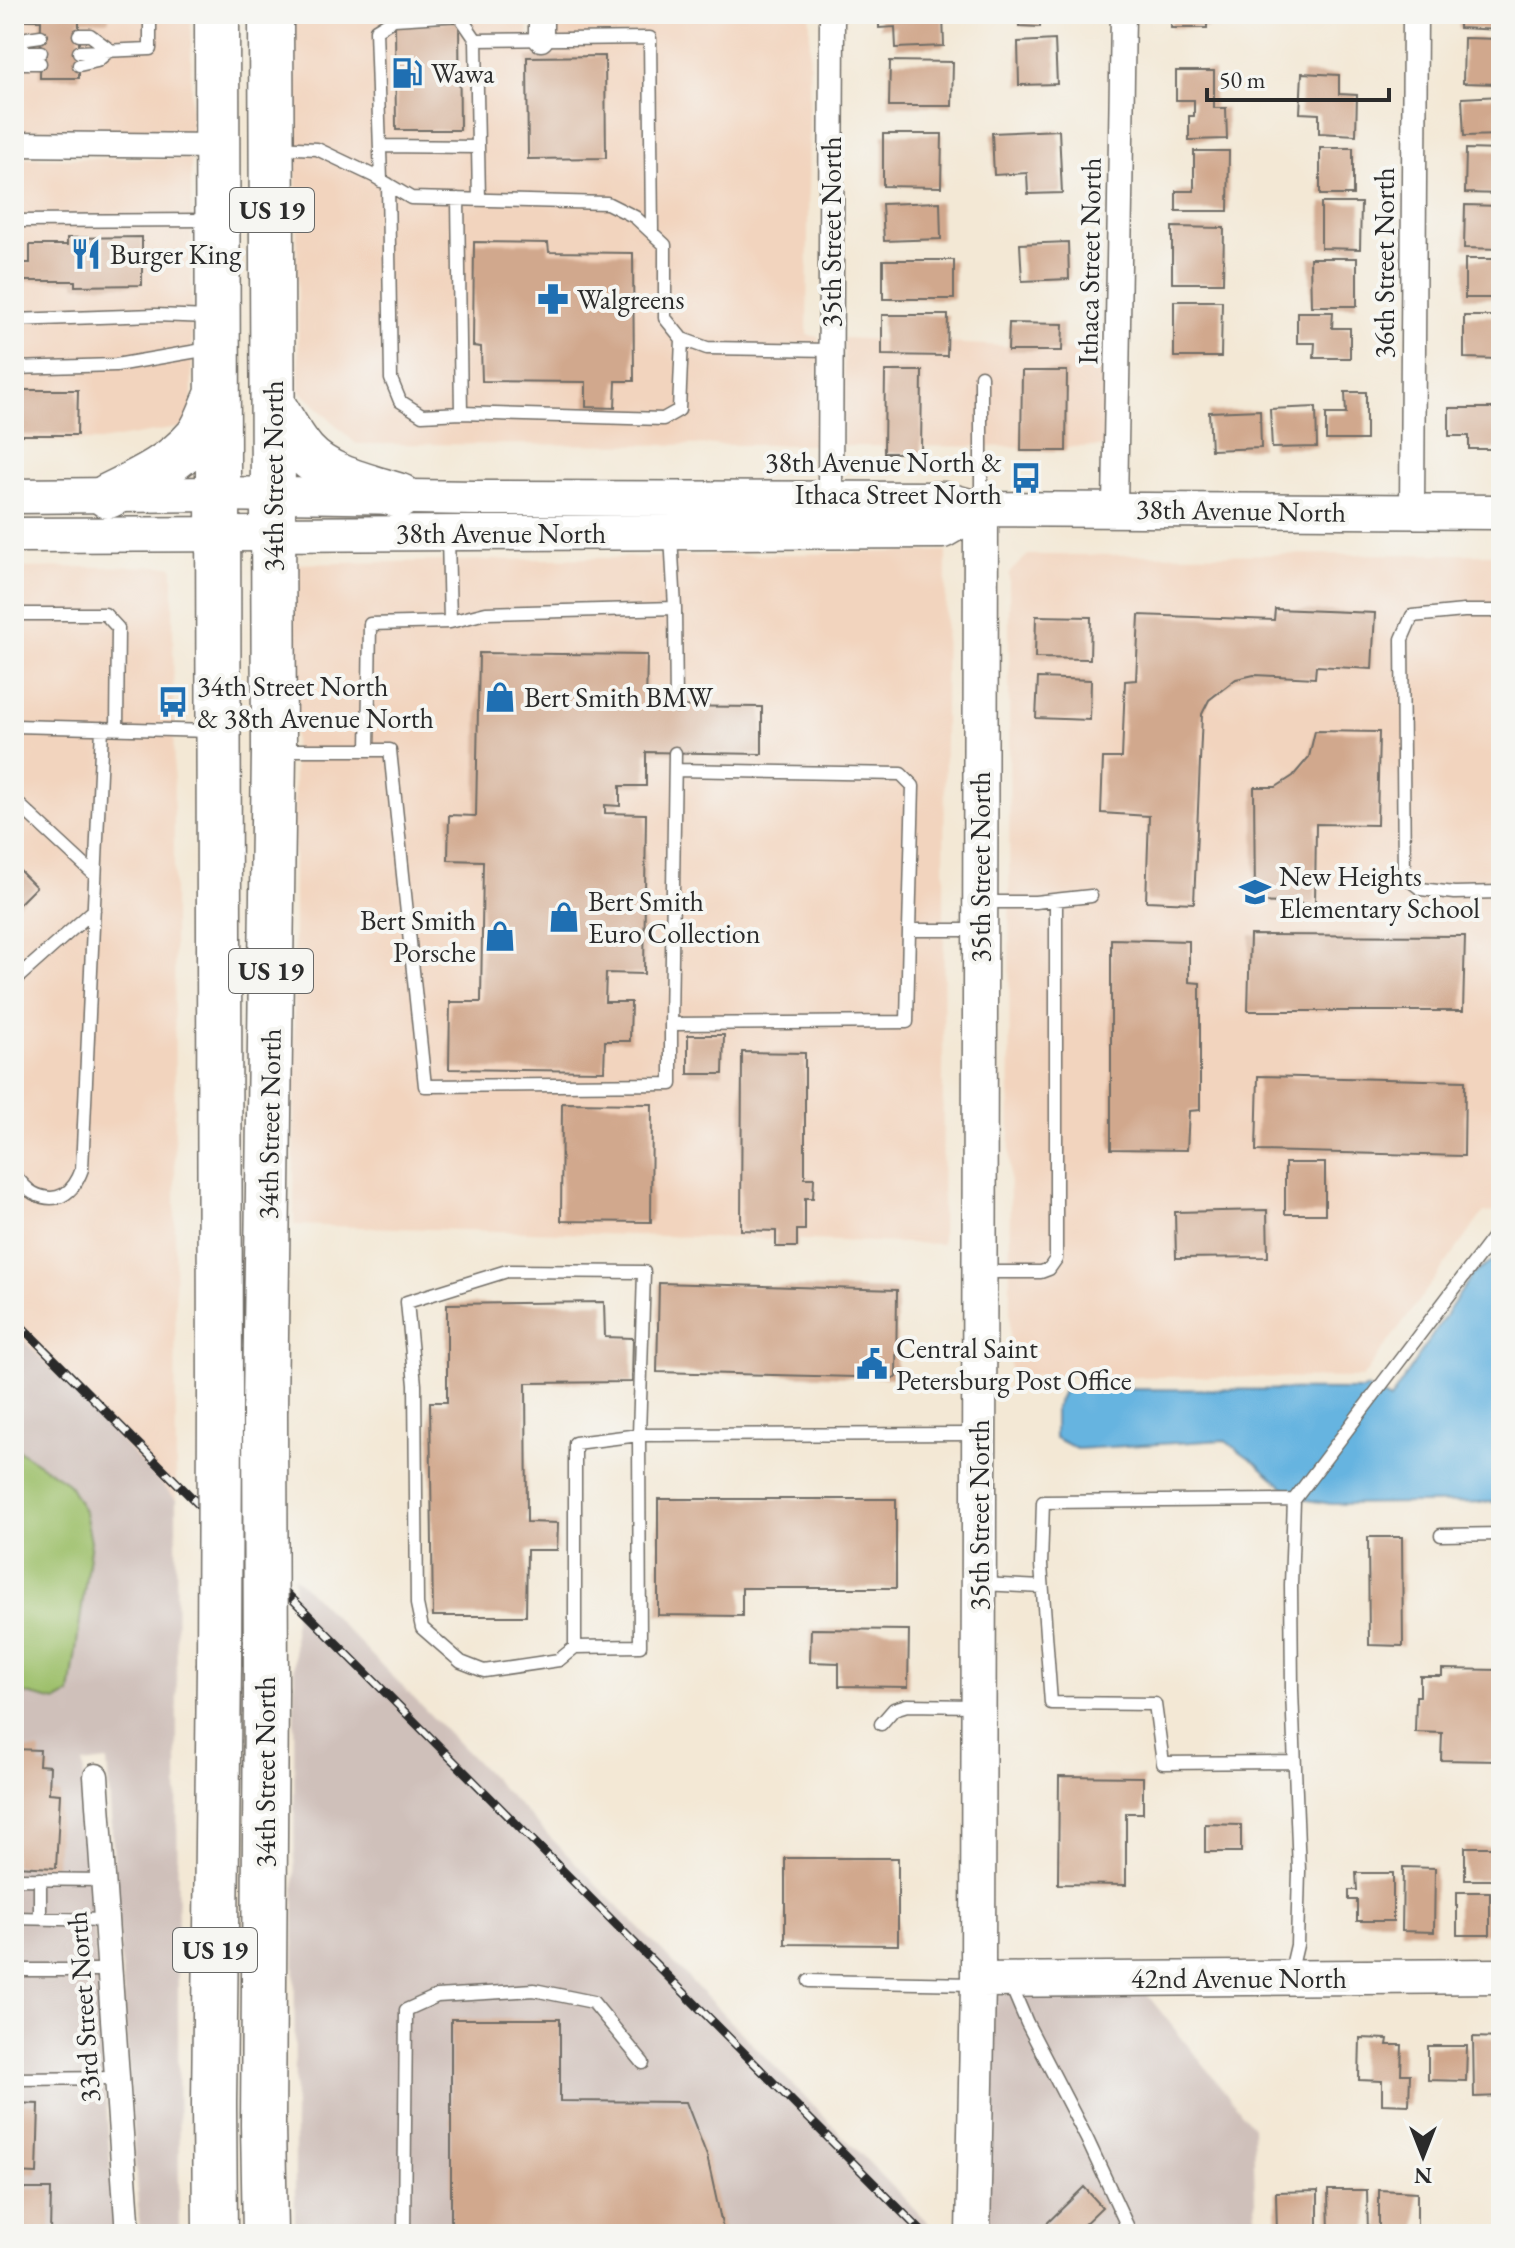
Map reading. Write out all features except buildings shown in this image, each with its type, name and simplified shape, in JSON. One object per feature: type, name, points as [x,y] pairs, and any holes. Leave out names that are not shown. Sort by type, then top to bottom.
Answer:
[{"type":"highway","name":"34th Street North","points":[[215,2234],[220,1402],[217,14]]},
{"type":"highway","points":[[229,14],[234,34],[240,104],[258,134],[272,147]]},
{"type":"highway","name":"34th Street North","points":[[265,2234],[265,1408],[274,750],[271,14]]},
{"type":"highway","points":[[108,496],[150,475],[175,458],[199,435],[217,396]]},
{"type":"highway","points":[[273,405],[311,460],[339,476],[400,496]]},
{"type":"main road","name":"38th Avenue North","points":[[14,496],[108,496],[218,514]]},
{"type":"main road","name":"38th Avenue North","points":[[274,514],[400,496],[830,515]]},
{"type":"main road","name":"38th Avenue North","points":[[14,535],[218,514],[274,514],[448,533],[671,533],[944,499],[981,509],[1501,512]]},
{"type":"main road","name":"35th Street North","points":[[973,2234],[988,1981],[979,1707],[981,509]]},
{"type":"main road","name":"42nd Avenue North","points":[[988,1981],[1501,1976]]},
{"type":"street","points":[[541,14],[541,39]]},
{"type":"street","name":"35th Street North","points":[[830,515],[832,14]]},
{"type":"street","name":"Ithaca Street North","points":[[1115,508],[1123,14]]},
{"type":"street","name":"36th Street North","points":[[1412,512],[1415,14]]},
{"type":"street","points":[[14,144],[217,146]]},
{"type":"street","name":"33rd Street North","points":[[96,1776],[128,2234]]},
{"type":"lane","points":[[79,58],[110,50],[150,49],[150,14]]},
{"type":"lane","points":[[479,200],[476,40],[459,15],[394,19],[376,30],[391,379],[400,401],[422,415],[461,413],[663,419],[679,410],[682,339]]},
{"type":"lane","points":[[79,35],[90,35],[110,50]]},
{"type":"lane","points":[[40,58],[15,51],[27,38],[41,36]]},
{"type":"lane","points":[[476,40],[650,38],[652,233]]},
{"type":"lane","points":[[380,146],[478,147]]},
{"type":"lane","points":[[272,147],[317,149],[411,198],[607,203],[635,217],[665,245],[665,318],[682,339],[707,348],[831,350]]},
{"type":"lane","points":[[458,199],[461,413]]},
{"type":"lane","points":[[14,221],[217,220]]},
{"type":"lane","points":[[14,320],[155,315],[217,333]]},
{"type":"lane","points":[[14,368],[116,365],[217,333]]},
{"type":"lane","points":[[981,376],[981,509]]},
{"type":"lane","points":[[448,533],[450,622]]},
{"type":"lane","points":[[671,533],[676,706]]},
{"type":"lane","points":[[368,750],[370,624],[450,622],[486,613],[675,608]]},
{"type":"lane","points":[[1501,611],[1412,616],[1402,639],[1404,876],[1421,889],[1454,893],[1501,892]]},
{"type":"lane","points":[[14,614],[105,614],[113,620],[118,628],[117,729]]},
{"type":"lane","points":[[14,726],[220,732]]},
{"type":"lane","points":[[14,1174],[31,1192],[50,1198],[68,1194],[82,1169],[102,728]]},
{"type":"lane","points":[[274,750],[390,750],[425,1086],[671,1084],[675,753]]},
{"type":"lane","points":[[671,1024],[907,1022],[913,786],[901,774],[675,770]]},
{"type":"lane","points":[[14,800],[95,875]]},
{"type":"lane","points":[[909,930],[945,931],[980,916],[1091,896]]},
{"type":"lane","points":[[980,1272],[1041,1272],[1049,1269],[1056,1259],[1056,901]]},
{"type":"lane","points":[[14,981],[94,910]]},
{"type":"lane","points":[[1289,1978],[1297,1945],[1299,1871],[1291,1585],[1294,1500],[1501,1227]]},
{"type":"lane","points":[[507,1271],[644,1272],[639,1435],[640,1646],[575,1647],[559,1660],[484,1671],[461,1662],[422,1628],[417,1604],[415,1385],[407,1302],[507,1271]]},
{"type":"lane","points":[[575,1647],[575,1443],[639,1435],[979,1434]]},
{"type":"lane","points":[[1294,1500],[1043,1502],[1042,1587],[1051,1703],[1155,1704],[1163,1763],[1294,1762]]},
{"type":"lane","points":[[1441,1535],[1501,1534]]},
{"type":"lane","points":[[979,1584],[1042,1587]]},
{"type":"lane","points":[[881,1724],[894,1709],[907,1705],[979,1707]]},
{"type":"lane","points":[[14,1879],[104,1880]]},
{"type":"lane","points":[[40,1879],[40,1919]]},
{"type":"lane","points":[[14,1918],[106,1920]]},
{"type":"lane","points":[[14,1970],[110,1970]]},
{"type":"lane","points":[[809,1981],[988,1981],[1041,2052],[1087,2139],[1131,2234]]},
{"type":"lane","points":[[404,2234],[406,2010],[437,1996],[534,1990],[593,2002],[643,2063]]},
{"type":"lane","points":[[14,2079],[118,2078]]},
{"type":"shaded area","points":[[14,14],[191,14],[191,131],[14,130]]},
{"type":"shaded area","points":[[294,14],[528,14],[528,53],[553,53],[553,14],[810,14],[807,335],[819,337],[818,445],[356,444],[299,390]]},
{"type":"shaded area","points":[[14,158],[191,159],[192,418],[189,426],[100,441],[14,441]]},
{"type":"shaded area","points":[[844,338],[1105,351],[1104,447],[843,446]]},
{"type":"shaded area","points":[[946,551],[942,1244],[294,1225],[294,564]]},
{"type":"shaded area","name":"New Heights Elementary School","points":[[1501,554],[1501,1212],[1483,1213],[1362,1378],[1010,1376],[1009,573],[1028,555]]},
{"type":"shaded area","points":[[173,566],[176,1499],[14,1330],[14,568]]},
{"type":"shaded area","points":[[14,1330],[176,1499],[179,2234],[140,2234],[107,1761],[83,1764],[115,2234],[14,2234]]},
{"type":"shaded area","points":[[294,1576],[939,2234],[295,2234]]},
{"type":"shaded area","points":[[1145,1992],[1253,2127],[1256,2234],[985,2234],[990,1994]]},
{"type":"green space","points":[[14,1447],[68,1483],[85,1513],[91,1541],[70,1694],[56,1701],[14,1691]]},
{"type":"water","points":[[1501,1255],[1501,1502],[1331,1504],[1296,1498],[1224,1440],[1077,1449],[1055,1438],[1055,1408],[1064,1389],[1367,1388],[1390,1400],[1472,1275]]},
{"type":"railway","points":[[14,1319],[924,2234]]},
{"type":"place","name":"Wawa","points":[[407,73]]},
{"type":"place","name":"Burger King","points":[[86,254]]},
{"type":"place","name":"Walgreens","points":[[553,299]]},
{"type":"place","name":"38th Avenue North & Ithaca Street North","points":[[1026,478]]},
{"type":"place","name":"Bert Smith BMW","points":[[500,697]]},
{"type":"place","name":"34th Street North & 38th Avenue North","points":[[173,702]]},
{"type":"place","name":"New Heights Elementary School","points":[[1255,892]]},
{"type":"place","name":"Bert Smith Euro Collection","points":[[564,917]]},
{"type":"place","name":"Bert Smith Porsche","points":[[500,936]]},
{"type":"place","name":"Central Saint Petersburg Post Office","points":[[872,1364]]}]
